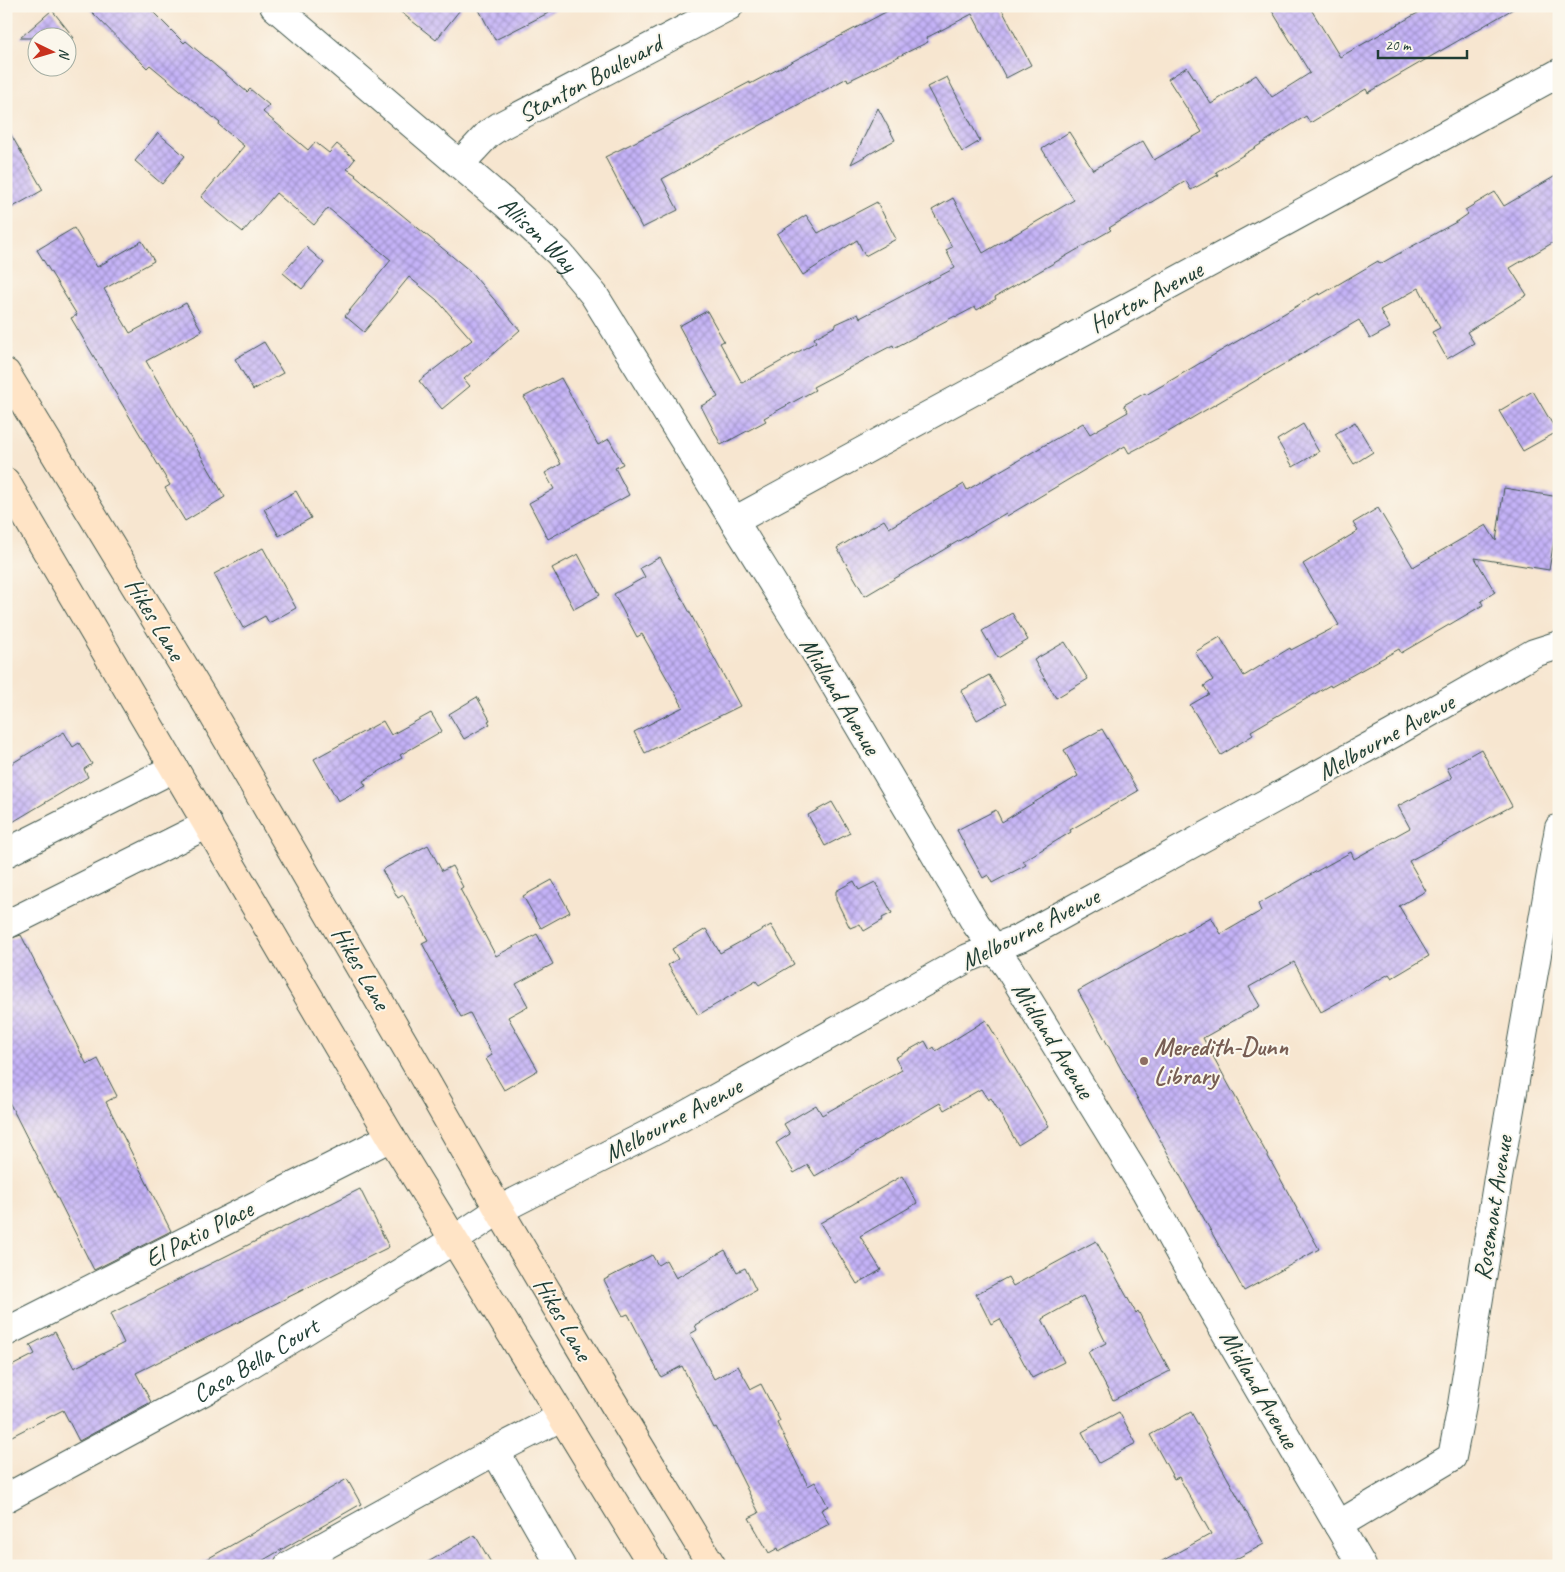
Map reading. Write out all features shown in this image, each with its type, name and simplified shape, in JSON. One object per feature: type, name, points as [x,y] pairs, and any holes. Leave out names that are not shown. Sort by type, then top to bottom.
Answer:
[{"type":"main road","name":"Hikes Lane","points":[[6,373],[213,715],[415,1062],[498,1210],[596,1376],[712,1566]]},
{"type":"main road","name":"Hikes Lane","points":[[6,482],[391,1137],[653,1566]]},
{"type":"street","name":"Allison Way","points":[[274,6],[460,164],[559,253],[594,295],[734,521]]},
{"type":"street","name":"Stanton Boulevard","points":[[460,164],[488,134],[500,126],[728,6]]},
{"type":"street","name":"Horton Avenue","points":[[734,521],[1559,73]]},
{"type":"street","name":"Midland Avenue","points":[[734,521],[819,658],[976,924],[1008,967],[1146,1192],[1188,1268],[1362,1566]]},
{"type":"street","name":"Melbourne Avenue","points":[[498,1210],[680,1118],[968,958],[1020,938],[1534,654],[1559,644]]},
{"type":"street","points":[[6,853],[174,768]]},
{"type":"street","points":[[6,925],[208,824]]},
{"type":"street","name":"Rosemont Avenue","points":[[1338,1525],[1452,1457],[1457,1436],[1502,1150],[1559,828]]},
{"type":"street","name":"El Patio Place","points":[[6,1332],[391,1137]]},
{"type":"street","name":"Casa Bella Court","points":[[6,1498],[221,1382],[454,1240],[498,1210]]},
{"type":"street","points":[[288,1566],[495,1451],[561,1417]]},
{"type":"street","points":[[495,1451],[561,1566]]},
{"type":"building","points":[[86,6],[147,6],[184,43],[186,41],[247,92],[250,89],[269,105],[263,112],[308,150],[315,142],[329,153],[337,144],[355,159],[347,169],[470,271],[520,330],[464,379],[470,386],[442,409],[419,381],[472,340],[437,300],[409,277],[364,332],[345,316],[391,260],[328,208],[314,225],[276,193],[243,232],[229,221],[201,197],[244,146],[219,125],[220,123],[150,65],[147,68]]},
{"type":"building","points":[[393,6],[463,6],[436,40]]},
{"type":"building","points":[[477,6],[562,6],[495,40]]},
{"type":"building","points":[[897,6],[1000,6],[1031,65],[1006,78],[972,14],[926,38],[928,42],[848,81],[847,78],[662,179],[678,210],[642,228],[605,157],[750,82],[750,84]]},
{"type":"building","points":[[1269,6],[1309,6],[1340,57],[1430,6],[1518,6],[1368,93],[1366,89],[1310,123],[1306,116],[1216,172],[1218,175],[1191,190],[1186,181],[1109,228],[1111,230],[995,297],[996,299],[977,310],[975,307],[894,348],[893,345],[813,387],[815,390],[764,418],[766,421],[721,445],[701,406],[718,397],[679,326],[707,311],[724,341],[720,343],[742,383],[816,342],[814,338],[836,326],[836,324],[858,314],[860,318],[955,268],[946,250],[952,247],[932,210],[953,198],[983,253],[1074,200],[1042,149],[1069,132],[1093,170],[1143,141],[1154,160],[1202,132],[1168,79],[1187,67],[1211,104],[1256,75],[1272,97],[1310,73]]},
{"type":"building","points":[[52,10],[66,28],[31,28]]},
{"type":"building","points":[[28,31],[28,38],[20,38]]},
{"type":"building","points":[[947,77],[980,141],[962,152],[927,87]]},
{"type":"building","points":[[878,108],[895,140],[851,164]]},
{"type":"building","points":[[6,126],[43,190],[6,211]]},
{"type":"building","points":[[158,133],[185,156],[162,184],[135,161]]},
{"type":"building","points":[[1559,174],[1559,239],[1510,268],[1527,295],[1467,332],[1474,343],[1447,359],[1432,332],[1440,328],[1419,288],[1380,310],[1390,328],[1370,339],[1359,320],[1158,438],[1129,453],[1125,446],[1007,516],[1006,513],[865,596],[837,548],[884,520],[889,528],[964,484],[967,490],[1083,423],[1090,434],[1128,412],[1124,405],[1145,393],[1146,395],[1319,293],[1320,295],[1378,261],[1380,264],[1458,221],[1468,214],[1465,210],[1495,192],[1504,206]]},
{"type":"building","points":[[877,202],[896,239],[865,256],[857,240],[803,275],[777,234],[806,215],[818,233]]},
{"type":"building","points":[[74,228],[97,267],[142,241],[154,261],[104,289],[130,333],[186,303],[202,331],[146,361],[225,497],[185,521],[165,488],[170,485],[71,318],[77,315],[37,250]]},
{"type":"building","points":[[306,247],[324,263],[302,289],[283,273]]},
{"type":"building","points":[[264,342],[283,373],[253,390],[235,359]]},
{"type":"building","points":[[561,378],[598,445],[609,439],[623,464],[615,468],[629,495],[548,539],[529,503],[554,489],[545,473],[561,464],[524,397]]},
{"type":"building","points":[[1533,391],[1557,432],[1523,451],[1499,411]]},
{"type":"building","points":[[1355,422],[1373,452],[1354,464],[1335,434]]},
{"type":"building","points":[[1303,424],[1319,452],[1293,467],[1277,440]]},
{"type":"building","points":[[1504,488],[1559,497],[1559,511],[1549,570],[1475,558],[1495,592],[1481,601],[1483,605],[1401,653],[1399,649],[1331,687],[1330,685],[1251,731],[1253,735],[1221,755],[1190,705],[1209,694],[1204,686],[1213,680],[1195,652],[1220,637],[1244,676],[1290,648],[1291,650],[1339,625],[1303,564],[1358,531],[1353,523],[1378,508],[1413,567],[1486,525],[1496,541]]},
{"type":"building","points":[[296,491],[311,518],[279,536],[264,509]]},
{"type":"building","points":[[263,548],[296,608],[269,623],[265,616],[243,628],[214,574]]},
{"type":"building","points":[[578,554],[600,595],[574,609],[552,568]]},
{"type":"building","points":[[660,557],[740,706],[645,753],[634,732],[683,707],[642,634],[637,637],[614,594],[645,577],[640,568]]},
{"type":"building","points":[[1012,613],[1028,640],[998,658],[982,631]]},
{"type":"building","points":[[1065,642],[1088,679],[1056,698],[1034,660]]},
{"type":"building","points":[[989,675],[1006,704],[977,720],[961,691]]},
{"type":"building","points":[[477,697],[490,720],[488,721],[490,724],[464,739],[449,714]]},
{"type":"building","points":[[431,713],[442,731],[400,755],[402,758],[363,781],[366,786],[338,801],[314,759],[383,721],[391,735]]},
{"type":"building","points":[[1102,729],[1138,791],[1070,830],[1071,832],[1023,861],[1026,865],[992,883],[988,875],[983,878],[957,830],[996,810],[1002,822],[1078,776],[1064,750]]},
{"type":"building","points":[[64,732],[73,747],[79,743],[92,764],[84,769],[88,777],[6,826],[6,767]]},
{"type":"building","name":"Meredith-Dunn Library","points":[[1481,749],[1512,806],[1409,861],[1426,891],[1399,906],[1429,956],[1392,978],[1389,974],[1321,1012],[1294,962],[1249,987],[1260,1006],[1203,1038],[1319,1249],[1244,1291],[1078,991],[1211,917],[1221,934],[1261,911],[1258,904],[1351,852],[1354,859],[1410,828],[1398,806],[1452,778],[1447,768]]},
{"type":"building","points":[[832,802],[850,833],[825,846],[808,815]]},
{"type":"building","points":[[428,845],[442,871],[452,866],[463,887],[460,889],[496,956],[537,934],[553,964],[516,984],[528,1006],[508,1017],[538,1070],[504,1090],[486,1059],[492,1055],[470,1013],[461,1017],[422,943],[428,940],[403,895],[398,898],[382,870]]},
{"type":"building","points":[[552,880],[570,912],[541,928],[523,896]]},
{"type":"building","points":[[854,881],[859,890],[875,882],[892,913],[864,931],[860,924],[850,928],[836,900],[836,891]]},
{"type":"building","points":[[771,925],[794,964],[759,985],[756,981],[698,1015],[668,965],[678,959],[672,949],[706,929],[720,953]]},
{"type":"building","points":[[21,935],[87,1065],[98,1059],[117,1096],[106,1102],[171,1231],[94,1270],[6,1096],[6,940]]},
{"type":"building","points":[[986,1020],[1049,1126],[1018,1145],[991,1098],[988,1100],[981,1089],[944,1110],[940,1103],[815,1176],[808,1165],[794,1173],[776,1143],[790,1134],[784,1124],[816,1105],[822,1115],[902,1070],[895,1058],[925,1041],[930,1050],[934,1047],[936,1051]]},
{"type":"building","points":[[902,1176],[917,1203],[860,1236],[881,1270],[857,1284],[820,1223]]},
{"type":"building","points":[[360,1189],[389,1247],[136,1373],[151,1402],[79,1441],[63,1410],[6,1439],[6,1369],[35,1354],[30,1345],[55,1332],[74,1368],[124,1343],[110,1314]]},
{"type":"building","points":[[1096,1241],[1136,1313],[1138,1311],[1170,1371],[1113,1400],[1088,1352],[1106,1343],[1083,1296],[1042,1319],[1064,1362],[1032,1378],[1000,1319],[991,1324],[976,1294],[1008,1277],[1013,1286]]},
{"type":"building","points":[[725,1250],[737,1272],[745,1268],[756,1290],[695,1325],[697,1330],[690,1334],[714,1379],[738,1366],[751,1389],[761,1384],[780,1421],[777,1423],[808,1486],[815,1482],[828,1506],[821,1510],[829,1524],[779,1551],[778,1548],[769,1553],[749,1518],[759,1513],[716,1427],[714,1428],[682,1366],[661,1377],[628,1314],[623,1316],[604,1280],[652,1255],[658,1265],[666,1260],[676,1278]]},
{"type":"building","points":[[1119,1412],[1136,1443],[1099,1463],[1082,1432]]},
{"type":"building","points":[[1191,1412],[1264,1544],[1223,1566],[1153,1566],[1211,1534],[1179,1477],[1174,1479],[1150,1435]]},
{"type":"building","points":[[347,1479],[361,1504],[253,1566],[195,1566]]},
{"type":"building","points":[[475,1535],[493,1566],[421,1566]]},
{"type":"place","name":"Meredith-Dunn Library","points":[[1144,1061]]}]
